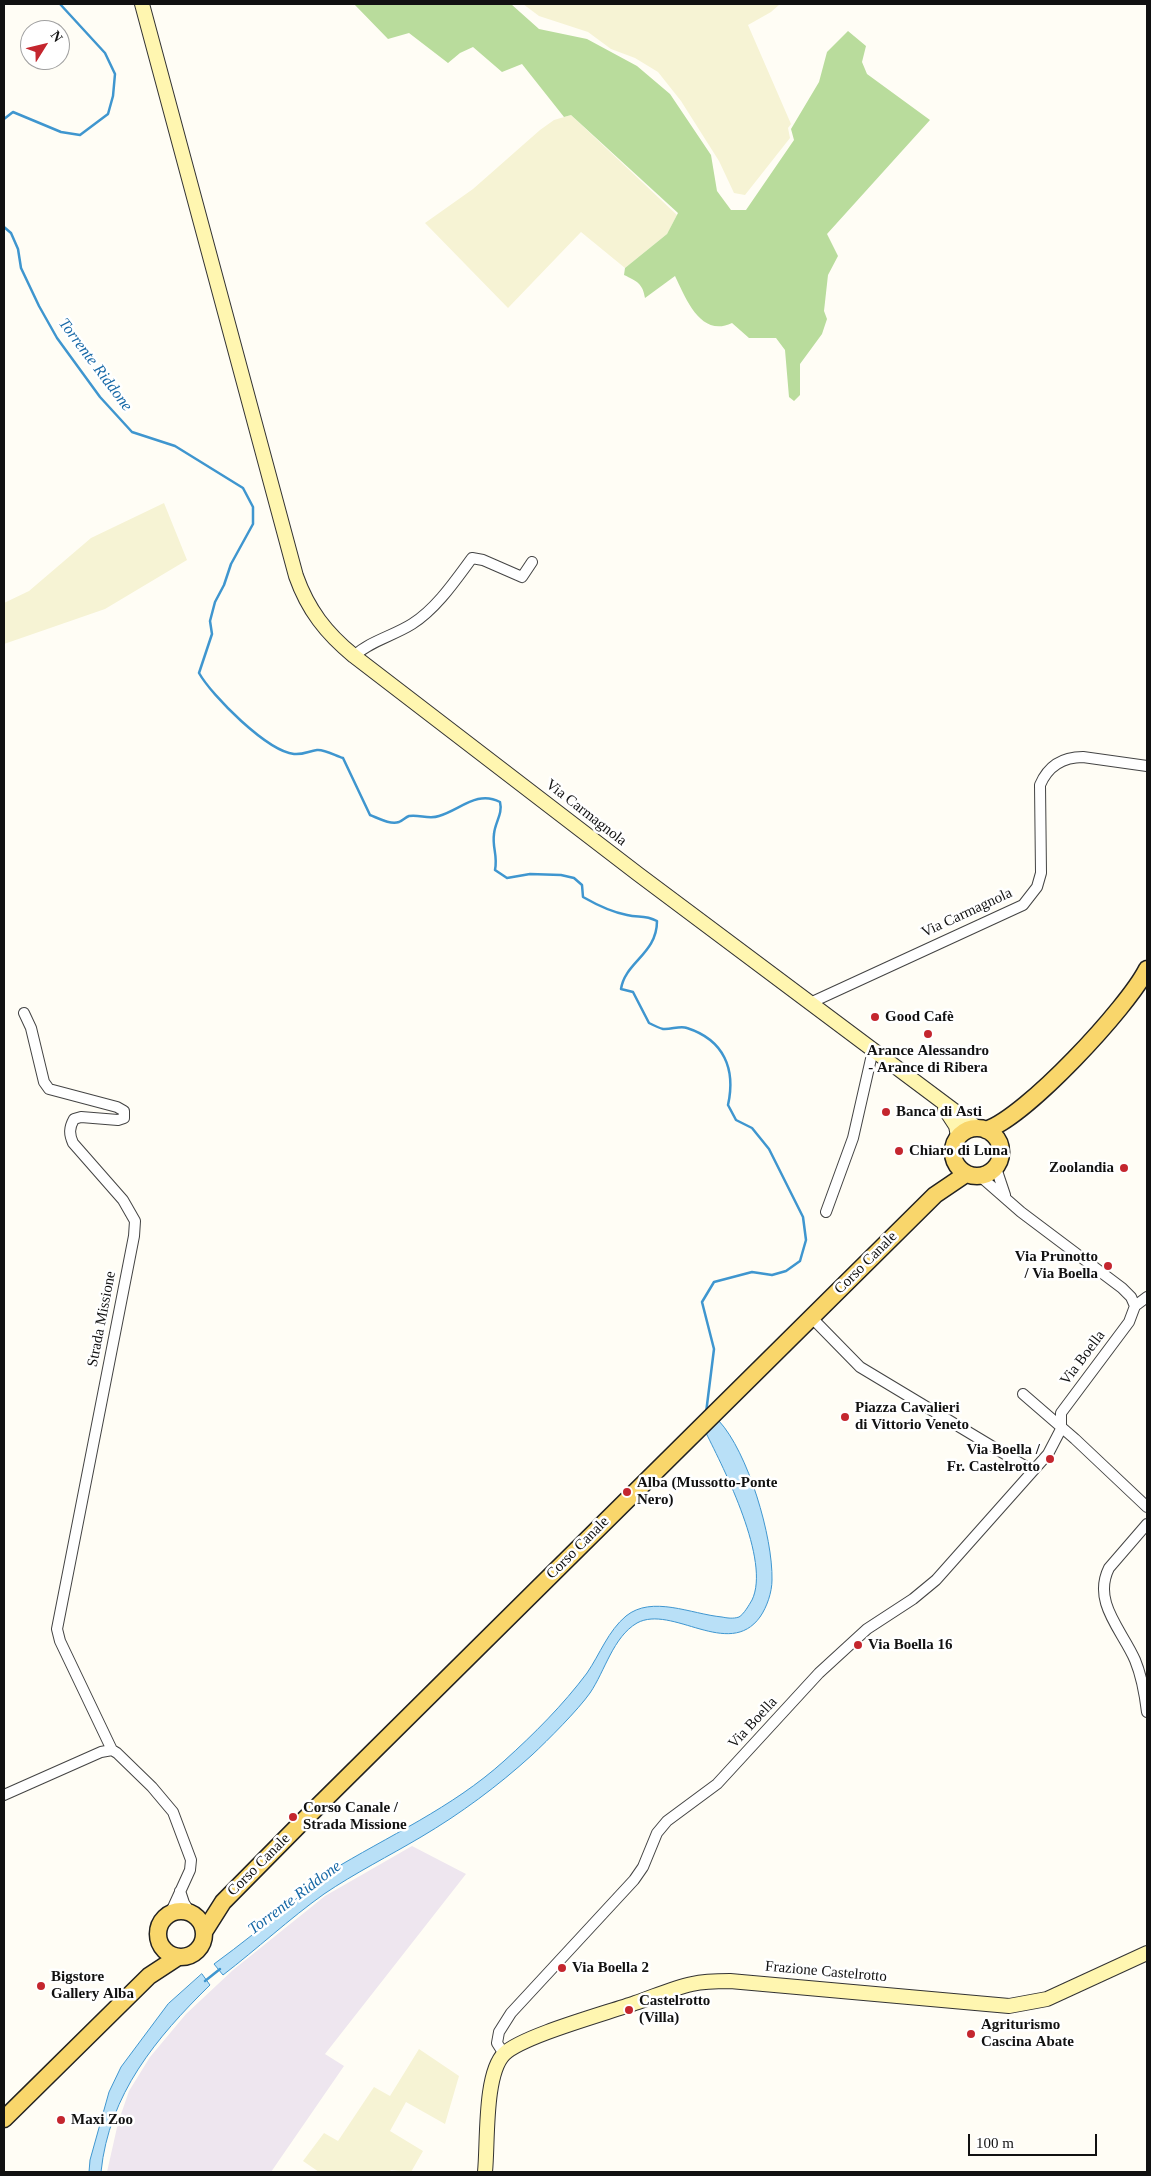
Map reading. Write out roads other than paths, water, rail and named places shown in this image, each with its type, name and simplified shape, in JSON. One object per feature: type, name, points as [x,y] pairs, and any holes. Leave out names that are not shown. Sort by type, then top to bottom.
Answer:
[{"type":"main road","name":"Via Carmagnola","points":[[142,4],[296,576],[303,596],[315,617],[331,637],[354,656],[510,776],[873,1050],[940,1103],[981,1128]]},
{"type":"main road","points":[[996,1168],[1001,1158],[1001,1146],[1009,1127],[1021,1110],[1096,1036],[1128,998],[1147,969]]},
{"type":"main road","name":"Via Carmagnola","points":[[940,1103],[950,1116],[958,1136]]},
{"type":"main road","points":[[958,1136],[969,1129],[996,1126],[1021,1110]]},
{"type":"main road","points":[[981,1128],[994,1134],[1001,1146]]},
{"type":"main road","name":"Corso Canale","points":[[4,2119],[148,1976],[178,1957],[197,1952],[204,1940],[204,1932],[223,1902],[934,1195],[955,1162],[953,1150],[958,1136]]},
{"type":"main road","points":[[955,1162],[974,1175]]},
{"type":"main road","name":"Corso Canale","points":[[934,1195],[974,1175],[996,1168]]},
{"type":"main road","name":"Corso Canale","points":[[148,1976],[160,1956],[162,1946],[159,1929],[162,1921],[176,1911],[192,1914],[223,1902]]},
{"type":"main road","points":[[192,1914],[203,1925],[204,1932]]},
{"type":"main road","points":[[162,1946],[166,1951],[178,1957]]},
{"type":"main road","name":"Frazione Castelrotto","points":[[504,2054],[524,2043],[557,2030],[690,1984],[711,1981],[1010,2006],[1047,1999],[1147,1953]]},
{"type":"main road","points":[[484,2172],[488,2143],[489,2090],[496,2068],[504,2054]]},
{"type":"street","points":[[354,656],[363,647],[402,630],[424,614],[472,558],[483,560],[522,577],[532,562]]},
{"type":"street","name":"Via Carmagnola","points":[[810,1003],[1024,905],[1030,899],[1041,873],[1040,785],[1045,774],[1054,765],[1073,757],[1083,756],[1147,766]]},
{"type":"street","name":"Strada Missione","points":[[24,1013],[32,1028],[44,1082],[49,1089],[117,1107],[124,1111],[125,1115],[124,1118],[118,1120],[81,1117],[74,1119],[70,1126],[69,1134],[73,1143],[123,1200],[135,1221],[134,1236],[57,1629],[60,1641],[112,1750],[152,1787],[176,1818],[191,1860],[190,1870],[180,1888],[170,1914]]},
{"type":"street","points":[[826,1212],[853,1138],[873,1050]]},
{"type":"street","points":[[996,1168],[1007,1200]]},
{"type":"street","points":[[974,1175],[1122,1288],[1131,1297],[1135,1306]]},
{"type":"street","name":"Via Boella","points":[[504,2054],[497,2043],[499,2032],[511,2013],[634,1880],[643,1867],[657,1833],[667,1821],[717,1784],[819,1673],[866,1629],[913,1599],[936,1580],[1048,1454],[1062,1429],[1061,1413],[1129,1322],[1135,1306],[1147,1297]]},
{"type":"street","points":[[811,1317],[860,1367],[1033,1471]]},
{"type":"street","points":[[1023,1394],[1147,1507]]},
{"type":"street","points":[[1147,1524],[1109,1568],[1105,1576],[1104,1592],[1106,1608],[1136,1662],[1145,1692],[1147,1712]]},
{"type":"street","points":[[4,1794],[101,1752],[112,1750]]},
{"type":"street","points":[[180,1888],[184,1903],[192,1914]]},
{"type":"water","points":[[719,1421],[730,1435],[749,1474],[757,1496],[768,1541],[772,1585],[769,1599],[760,1617],[747,1629],[733,1633],[717,1633],[667,1620],[651,1619],[637,1623],[622,1637],[585,1700],[532,1755],[492,1789],[450,1819],[324,1894],[223,1975],[214,1964],[271,1920],[319,1879],[463,1793],[504,1761],[558,1708],[587,1673],[614,1629],[626,1616],[636,1610],[660,1606],[728,1618],[739,1617],[743,1614],[752,1600],[756,1583],[755,1563],[751,1540],[743,1515],[706,1433]]},
{"type":"water","points":[[202,1974],[210,1985],[171,2026],[138,2069],[114,2117],[106,2144],[101,2172],[89,2172],[90,2160],[109,2092],[121,2067],[168,2004]]},
{"type":"waterway","name":"Torrente Riddone","points":[[4,119],[13,112],[61,132],[80,135],[108,114],[113,96],[115,74],[105,53],[60,4]]},
{"type":"waterway","name":"Torrente Riddone","points":[[4,227],[11,233],[18,249],[21,268],[57,338],[100,397],[132,432],[175,446],[243,488],[253,507],[253,524],[231,564],[224,585],[215,602],[210,621],[212,634],[199,673],[228,708],[256,733],[283,751],[297,754],[320,750],[343,758],[370,815],[384,821],[395,823],[408,816],[435,817],[469,802],[484,798],[500,802],[501,806],[494,839],[495,870],[507,878],[530,874],[561,875],[574,878],[582,885],[583,897],[594,903],[615,912],[657,921],[656,932],[652,942],[628,972],[621,989],[633,992],[649,1023],[663,1029],[687,1028],[700,1033],[718,1048],[728,1068],[730,1079],[728,1105],[736,1120],[752,1128],[769,1149],[803,1217],[806,1240],[800,1261],[786,1271],[772,1275],[752,1272],[714,1282],[702,1302],[714,1349],[706,1413]]},
{"type":"waterway","name":"Torrente Riddone","points":[[205,1981],[220,1969]]},
{"type":"place","name":"Good Cafè","points":[[875,1017]]},
{"type":"place","name":"Arance Alessandro - Arance di Ribera","points":[[928,1034]]},
{"type":"place","name":"Banca di Asti","points":[[886,1112]]},
{"type":"place","name":"Chiaro di Luna","points":[[899,1151]]},
{"type":"place","name":"Zoolandia","points":[[1124,1168]]},
{"type":"place","name":"Via Prunotto / Via Boella","points":[[1108,1266]]},
{"type":"place","name":"Piazza Cavalieri di Vittorio Veneto","points":[[845,1417]]},
{"type":"place","name":"Via Boella / Fr. Castelrotto","points":[[1050,1459]]},
{"type":"place","name":"Alba (Mussotto-Ponte Nero)","points":[[627,1492]]},
{"type":"place","name":"Via Boella 16","points":[[858,1645]]},
{"type":"place","name":"Corso Canale / Strada Missione","points":[[293,1817]]},
{"type":"place","name":"Via Boella 2","points":[[562,1968]]},
{"type":"place","name":"Bigstore Gallery Alba","points":[[41,1986]]},
{"type":"place","name":"Castelrotto (Villa)","points":[[629,2010]]},
{"type":"place","name":"Agriturismo Cascina Abate","points":[[971,2034]]},
{"type":"place","name":"Maxi Zoo","points":[[61,2120]]}]
